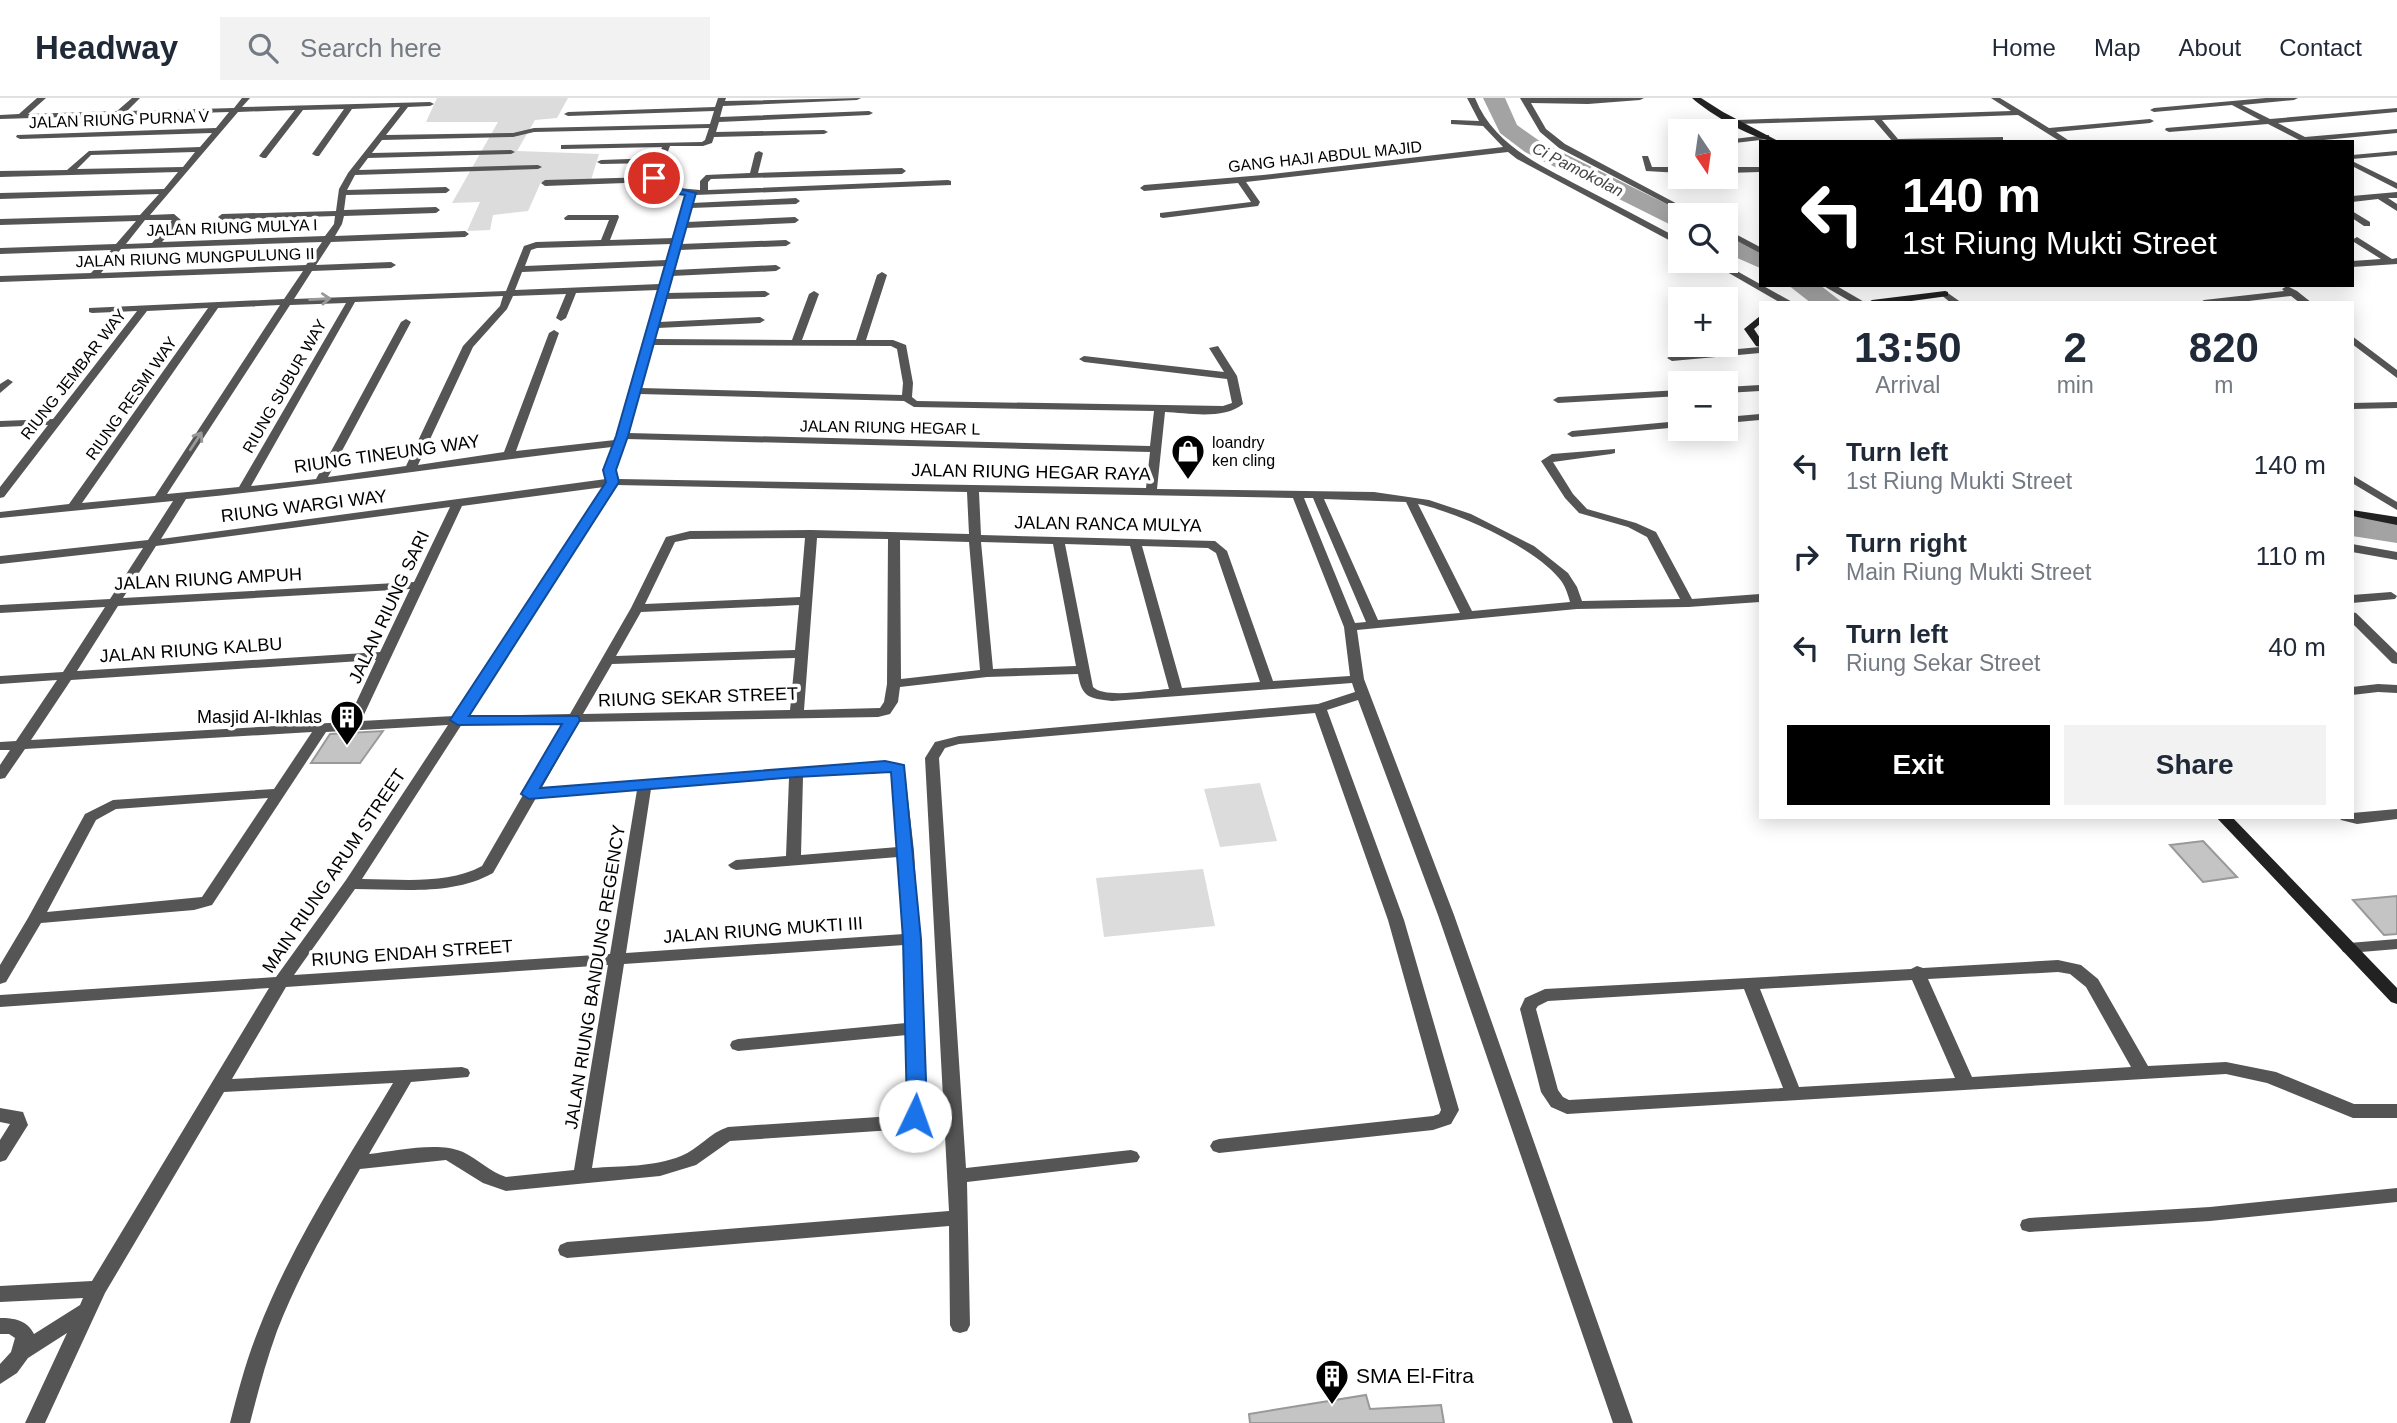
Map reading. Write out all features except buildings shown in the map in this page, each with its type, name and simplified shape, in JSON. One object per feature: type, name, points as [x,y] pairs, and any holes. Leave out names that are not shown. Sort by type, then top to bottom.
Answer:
[{"type":"street","points":[[21,116],[42,98]]},
{"type":"street","points":[[120,113],[136,98]]},
{"type":"street","points":[[175,112],[188,98]]},
{"type":"street","points":[[93,276],[246,98]]},
{"type":"street","points":[[568,114],[857,98]]},
{"type":"street","points":[[1471,98],[1484,124],[1510,149],[1566,183],[1668,237]]},
{"type":"street","points":[[1525,99],[1588,102],[1640,98]]},
{"type":"street","points":[[1696,98],[1732,119]]},
{"type":"street","points":[[1995,98],[2064,140]]},
{"type":"street","points":[[2213,98],[2270,121],[2307,140],[2397,131]]},
{"type":"street","points":[[2154,110],[2294,98]]},
{"type":"street","points":[[1525,99],[1543,130],[1562,146],[1671,203]]},
{"type":"street","points":[[0,125],[5,117],[21,116],[429,104]]},
{"type":"street","points":[[564,147],[703,144],[709,141],[720,104]]},
{"type":"street","points":[[0,515],[148,502],[159,498],[329,239],[341,214],[343,193],[352,173],[406,105]]},
{"type":"street","points":[[316,154],[349,107]]},
{"type":"street","points":[[263,156],[301,108]]},
{"type":"street","points":[[2169,130],[2397,110]]},
{"type":"street","points":[[713,127],[870,113]]},
{"type":"street","points":[[1738,122],[2020,113]]},
{"type":"street","points":[[1876,117],[1895,140]]},
{"type":"street","points":[[2048,130],[2150,121]]},
{"type":"street","points":[[1454,122],[1484,124]]},
{"type":"street","points":[[1738,123],[1772,140]]},
{"type":"street","points":[[382,138],[513,135],[534,130],[713,127],[824,132]]},
{"type":"street","name":"JALAN RIUNG PURNA V","points":[[20,137],[219,130]]},
{"type":"street","points":[[1738,140],[1766,137]]},
{"type":"street","points":[[1966,140],[2000,139]]},
{"type":"street","points":[[654,178],[667,144]]},
{"type":"street","points":[[69,172],[89,153],[203,149]]},
{"type":"street","name":"GANG HAJI ABDUL MAJID","points":[[1144,188],[1240,180],[1510,149]]},
{"type":"street","points":[[366,156],[511,152]]},
{"type":"street","points":[[754,174],[759,153]]},
{"type":"street","points":[[2354,158],[2397,153]]},
{"type":"street","points":[[1645,158],[1649,169],[1668,170]]},
{"type":"street","points":[[601,162],[660,159]]},
{"type":"street","points":[[2354,164],[2397,186]]},
{"type":"street","points":[[352,173],[538,167]]},
{"type":"street","points":[[0,174],[185,169]]},
{"type":"street","points":[[1738,170],[1759,170]]},
{"type":"street","points":[[704,193],[704,181],[709,177],[902,171]]},
{"type":"street","points":[[545,183],[654,178],[665,189],[691,193],[948,183]]},
{"type":"street","points":[[1163,215],[1255,204],[1240,180]]},
{"type":"street","points":[[343,193],[446,190]]},
{"type":"street","points":[[0,196],[166,191]]},
{"type":"street","points":[[613,482],[609,470],[621,439],[691,193]]},
{"type":"street","points":[[2354,199],[2397,195]]},
{"type":"street","points":[[2379,197],[2397,208]]},
{"type":"street","points":[[687,206],[796,201]]},
{"type":"street","points":[[222,217],[436,209]]},
{"type":"street","points":[[2354,215],[2367,224]]},
{"type":"street","points":[[0,222],[174,217],[177,220],[155,245]]},
{"type":"street","points":[[568,218],[615,217],[604,243]]},
{"type":"street","points":[[682,225],[795,220]]},
{"type":"street","name":"JALAN RIUNG MULYA I","points":[[0,251],[465,234]]},
{"type":"street","points":[[1738,238],[1759,249]]},
{"type":"street","points":[[2357,240],[2393,261]]},
{"type":"street","points":[[411,467],[468,346],[504,307],[507,293],[529,246],[604,243],[786,243]]},
{"type":"street","points":[[2354,262],[2393,261]]},
{"type":"street","name":"JALAN RIUNG MUNGPULUNG II","points":[[0,279],[391,265]]},
{"type":"street","points":[[519,269],[776,268]]},
{"type":"street","points":[[1735,273],[1759,286]]},
{"type":"street","points":[[860,342],[882,275]]},
{"type":"street","points":[[1760,287],[1785,301]]},
{"type":"street","points":[[1831,287],[1857,301]]},
{"type":"street","points":[[1937,287],[1954,301]]},
{"type":"street","points":[[2286,287],[2304,301]]},
{"type":"street","points":[[561,318],[572,290]]},
{"type":"street","points":[[92,310],[572,290],[765,294]]},
{"type":"street","points":[[2222,301],[2294,293]]},
{"type":"street","points":[[796,341],[814,294]]},
{"type":"street","points":[[1888,301],[1945,294]]},
{"type":"street","name":"RIUNG SUBUR WAY","points":[[243,490],[353,298]]},
{"type":"street","points":[[72,509],[216,304]]},
{"type":"street","name":"RIUNG JEMBAR WAY","points":[[0,495],[145,307]]},
{"type":"street","points":[[653,324],[760,320]]},
{"type":"street","points":[[1759,320],[1749,329],[1759,343]]},
{"type":"street","points":[[320,482],[406,322]]},
{"type":"street","points":[[509,455],[554,333]]},
{"type":"street","points":[[648,342],[893,343],[902,347],[908,383],[907,398]]},
{"type":"street","points":[[2357,347],[2397,375]]},
{"type":"street","points":[[633,391],[907,398],[914,404],[926,405],[1234,407],[1238,404],[1232,376],[1214,348]]},
{"type":"street","points":[[1672,358],[1759,350]]},
{"type":"street","points":[[1084,359],[1232,376]]},
{"type":"street","points":[[0,390],[8,382]]},
{"type":"street","points":[[1738,389],[1759,388]]},
{"type":"street","points":[[1558,400],[1668,394]]},
{"type":"street","points":[[2354,406],[2397,405]]},
{"type":"street","points":[[1150,491],[1160,408]]},
{"type":"street","points":[[1738,419],[1759,417]]},
{"type":"street","points":[[0,424],[54,422]]},
{"type":"street","points":[[1572,434],[1668,425]]},
{"type":"street","name":"RIUNG TINEUNG WAY","points":[[159,498],[320,482],[621,439]]},
{"type":"street","name":"JALAN RIUNG HEGAR L","points":[[621,439],[1156,449]]},
{"type":"street","points":[[1611,452],[1552,457],[1547,461],[1569,496],[1583,511],[1632,525],[1652,535],[1688,603]]},
{"type":"street","points":[[2354,479],[2397,506]]},
{"type":"street","name":"JALAN RIUNG HEGAR RAYA","points":[[613,482],[1297,494],[1410,499],[1477,520],[1521,545],[1560,572],[1573,590],[1577,605]]},
{"type":"street","name":"RIUNG WARGI WAY","points":[[0,560],[153,543],[613,482]]},
{"type":"street","name":"MAIN RIUNG ARUM STREET","points":[[35,1423],[97,1289],[282,980],[351,884],[613,482]]},
{"type":"street","points":[[973,489],[988,673]]},
{"type":"street","points":[[1297,494],[1350,626],[1360,686],[1446,915],[1623,1423]]},
{"type":"street","points":[[1317,495],[1373,624]]},
{"type":"street","points":[[0,775],[182,496]]},
{"type":"street","points":[[1410,499],[1467,614]]},
{"type":"street","name":"JALAN RIUNG SARI","points":[[352,725],[457,503]]},
{"type":"street","points":[[2354,513],[2397,521]]},
{"type":"street","points":[[797,713],[811,534]]},
{"type":"street","name":"JALAN RANCA MULYA","points":[[637,608],[670,540],[690,535],[811,534],[1202,542],[1221,551],[1268,687]]},
{"type":"street","points":[[894,536],[894,684],[988,673],[1083,670]]},
{"type":"street","points":[[1058,541],[1087,688],[1094,695],[1112,697],[1175,691],[1360,686]]},
{"type":"street","points":[[1135,542],[1175,691]]},
{"type":"street","points":[[2354,548],[2397,556]]},
{"type":"street","name":"JALAN RIUNG AMPUH","points":[[0,609],[419,585]]},
{"type":"street","points":[[2354,598],[2391,596]]},
{"type":"street","points":[[1350,626],[1577,605],[1688,603],[1759,598]]},
{"type":"street","points":[[351,884],[459,882],[479,877],[488,869],[637,608],[805,601]]},
{"type":"street","points":[[2354,618],[2397,660]]},
{"type":"street","points":[[607,660],[801,654]]},
{"type":"street","name":"JALAN RIUNG KALBU","points":[[0,680],[385,656]]},
{"type":"street","points":[[2378,688],[2397,680]]},
{"type":"street","name":"RIUNG SEKAR STREET","points":[[0,746],[458,720],[572,720],[885,711],[891,702],[894,684]]},
{"type":"street","points":[[960,1325],[958,1176],[932,758],[940,745],[959,740],[1321,708],[1360,686]]},
{"type":"street","points":[[2354,691],[2378,688],[2397,690]]},
{"type":"street","points":[[1219,1146],[1433,1123],[1445,1119],[1451,1110],[1396,920],[1321,708]]},
{"type":"street","points":[[36,918],[194,905],[207,901],[322,727]]},
{"type":"street","points":[[357,1162],[446,1153],[458,1156],[496,1182],[582,1177],[680,1164],[696,1157],[713,1141],[728,1134],[907,1120],[915,1116],[916,1028],[912,939],[899,768],[885,766],[796,772],[529,794]]},
{"type":"street","points":[[793,859],[796,772]]},
{"type":"street","name":"JALAN RIUNG BANDUNG REGENCY","points":[[582,1177],[645,783]]},
{"type":"street","points":[[0,978],[36,918],[90,817],[98,810],[113,805],[280,793]]},
{"type":"street","points":[[2354,818],[2397,814]]},
{"type":"street","points":[[2225,819],[2397,998]]},
{"type":"street","points":[[736,865],[907,851]]},
{"type":"street","name":"JALAN RIUNG MUKTI III","points":[[616,959],[912,939]]},
{"type":"street","points":[[2349,948],[2397,944]]},
{"type":"street","name":"RIUNG ENDAH STREET","points":[[0,1001],[616,959]]},
{"type":"street","points":[[2143,1073],[2092,983],[2076,969],[2058,966],[1545,995],[1531,1002],[1528,1015],[1550,1092],[1557,1102],[1577,1108],[1793,1092],[1965,1083],[2143,1073],[2226,1068],[2270,1077],[2353,1111],[2397,1111]]},
{"type":"street","points":[[1917,972],[1965,1083]]},
{"type":"street","points":[[1749,982],[1793,1092]]},
{"type":"street","points":[[738,1045],[916,1028]]},
{"type":"street","points":[[219,1086],[462,1073]]},
{"type":"street","points":[[240,1423],[247,1391],[273,1314],[292,1272],[406,1075]]},
{"type":"street","points":[[0,1115],[16,1117],[19,1125],[0,1155]]},
{"type":"street","points":[[958,1176],[1131,1157]]},
{"type":"street","points":[[2029,1225],[2210,1214],[2397,1195]]},
{"type":"street","points":[[567,1251],[958,1218]]},
{"type":"street","points":[[0,1294],[97,1289]]},
{"type":"street","points":[[0,1375],[11,1368],[24,1351],[86,1310]]},
{"type":"street","points":[[0,1326],[13,1325],[25,1335],[24,1351]]},
{"type":"shaded area","points":[[437,98],[568,98],[557,118],[535,120],[517,151],[599,154],[591,180],[541,182],[528,211],[493,215],[490,230],[467,231],[480,202],[452,203],[498,122],[426,122]]},
{"type":"shaded area","points":[[1260,783],[1277,841],[1220,847],[1204,789]]},
{"type":"shaded area","points":[[1203,869],[1215,926],[1104,937],[1096,878]]},
{"type":"waterway","name":"Ci Pamokolan","points":[[1494,98],[1508,128],[1533,147],[1668,214]]},
{"type":"waterway","name":"Ci Pamokolan","points":[[1738,249],[1759,260]]},
{"type":"waterway","name":"Ci Pamokolan","points":[[1804,287],[1827,301]]},
{"type":"waterway","name":"Ci Pamokolan","points":[[2354,526],[2397,533]]},
{"type":"place","name":"loandry ken cling","points":[[1188,481]]},
{"type":"place","name":"Masjid Al-Ikhlas","points":[[347,747]]},
{"type":"place","name":"SMA El-Fitra","points":[[1332,1406]]},
{"type":"route","points":[[654,178],[665,189],[691,193],[622,436],[609,470],[613,482],[458,720],[572,720],[529,794],[796,772],[885,766],[899,768],[912,939],[916,1028],[915,1116]]}]
